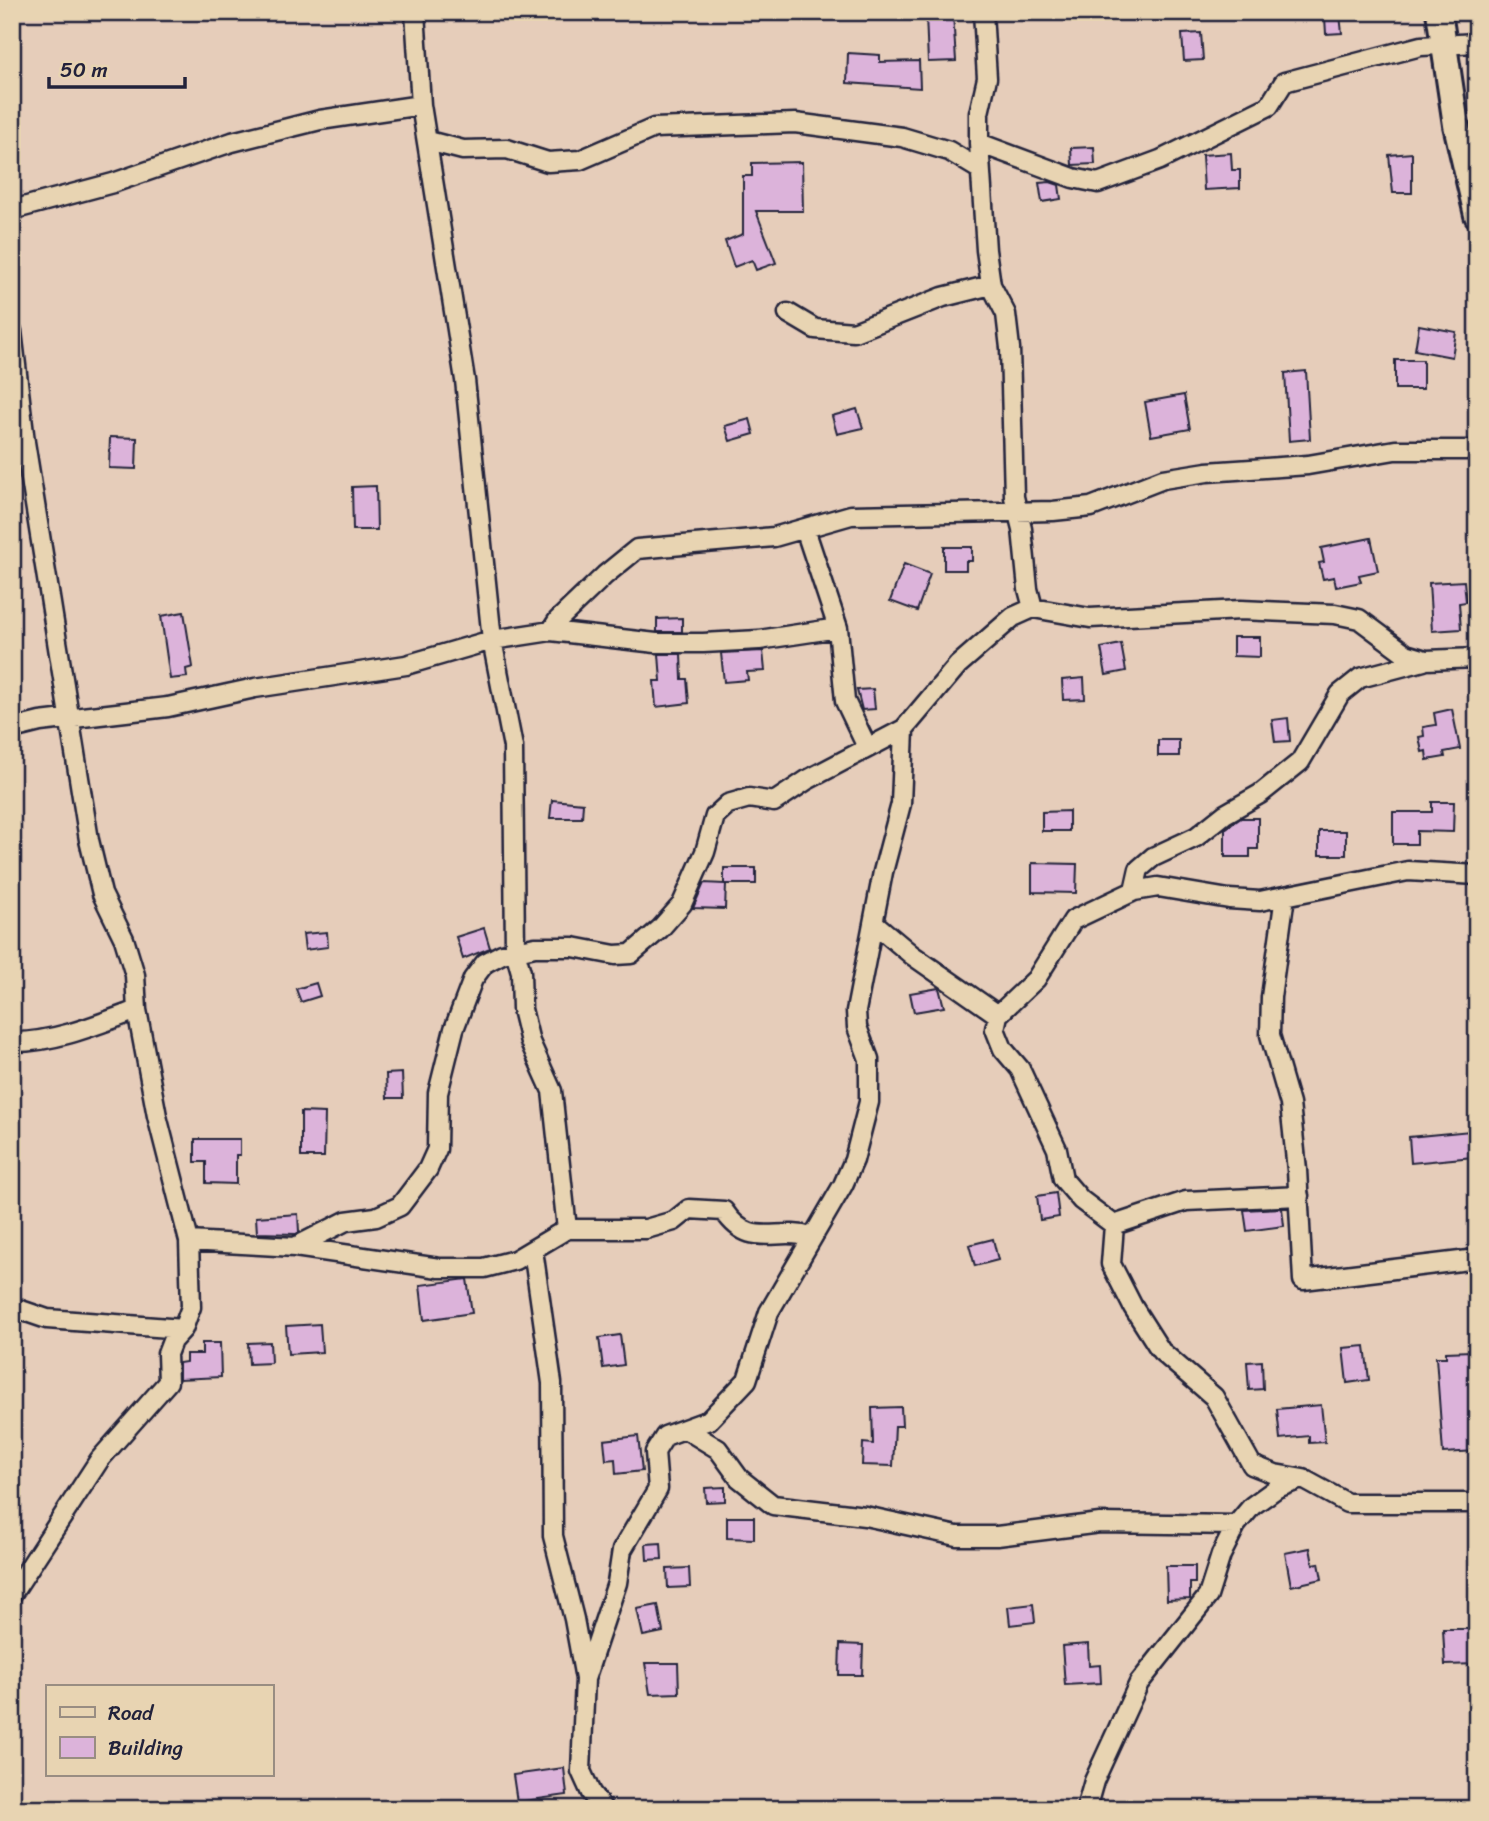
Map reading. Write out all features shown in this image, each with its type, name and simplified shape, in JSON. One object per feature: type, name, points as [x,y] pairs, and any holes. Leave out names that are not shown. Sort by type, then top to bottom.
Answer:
[{"type":"street","points":[[415,12],[421,105],[465,380],[492,640],[513,747],[515,951],[521,972],[522,1009],[530,1042],[552,1091],[567,1229]]},
{"type":"street","points":[[983,12],[987,78],[979,113],[979,169],[991,285],[1006,314],[1010,348],[1014,497],[1023,529],[1028,589],[1033,608]]},
{"type":"street","points":[[1439,12],[1456,125],[1477,215]]},
{"type":"street","points":[[979,143],[1073,178],[1098,183],[1160,160],[1269,106],[1284,82],[1421,46],[1446,47],[1477,43]]},
{"type":"street","points":[[12,210],[113,183],[232,142],[320,120],[421,105]]},
{"type":"street","points":[[428,141],[463,150],[507,149],[548,162],[580,160],[654,128],[795,123],[902,137],[950,151],[979,169]]},
{"type":"street","points":[[788,313],[815,329],[854,332],[943,297],[991,285]]},
{"type":"street","points":[[12,331],[21,471],[69,718],[89,840],[102,894],[124,939],[135,975],[137,1010],[157,1116],[189,1241],[191,1307],[183,1329],[167,1354],[168,1382],[100,1460],[12,1594]]},
{"type":"street","points":[[551,631],[558,620],[605,575],[637,549],[774,537],[851,515],[1018,512],[1091,507],[1163,479],[1207,472],[1308,465],[1395,450],[1477,450]]},
{"type":"street","points":[[805,530],[838,628],[845,701],[867,747]]},
{"type":"street","points":[[295,1247],[346,1222],[376,1217],[400,1206],[415,1188],[438,1149],[438,1093],[462,1002],[473,979],[485,963],[515,951],[555,946],[593,949],[615,955],[631,954],[660,929],[682,904],[705,852],[715,816],[728,804],[749,798],[774,802],[807,780],[904,729],[958,665],[1013,617],[1033,608],[1090,618],[1241,610],[1335,614],[1359,619],[1406,654],[1426,660]]},
{"type":"street","points":[[12,729],[69,718],[168,707],[255,688],[406,665],[492,640],[551,631],[668,643],[759,640],[838,628]]},
{"type":"street","points":[[1134,891],[1139,869],[1153,857],[1196,837],[1225,814],[1260,794],[1300,762],[1340,694],[1360,678],[1392,667],[1426,660],[1477,659]]},
{"type":"street","points":[[585,1679],[614,1594],[622,1550],[658,1489],[655,1452],[666,1436],[709,1420],[747,1380],[769,1312],[844,1185],[854,1160],[869,1102],[869,1059],[857,1027],[856,1011],[883,872],[901,804],[904,729]]},
{"type":"street","points":[[1114,1225],[1081,1200],[1063,1179],[1057,1149],[1020,1069],[1003,1049],[995,1029],[998,1015],[1036,979],[1073,920],[1134,891],[1158,887],[1229,899],[1261,901],[1408,871],[1477,875]]},
{"type":"street","points":[[1285,896],[1271,997],[1269,1035],[1290,1104],[1299,1196],[1303,1280],[1477,1259]]},
{"type":"street","points":[[874,923],[912,955],[998,1015]]},
{"type":"street","points":[[12,1042],[26,1042],[60,1034],[137,1010]]},
{"type":"street","points":[[1114,1225],[1146,1212],[1186,1201],[1299,1196]]},
{"type":"street","points":[[189,1241],[295,1247],[439,1268],[484,1268],[515,1260],[567,1229],[646,1229],[674,1222],[689,1209],[724,1211],[734,1225],[762,1237],[811,1237]]},
{"type":"street","points":[[1114,1225],[1111,1264],[1133,1307],[1161,1351],[1213,1397],[1252,1465],[1275,1474],[1303,1479],[1347,1503],[1477,1503]]},
{"type":"street","points":[[533,1250],[552,1383],[553,1536],[574,1619],[585,1679],[581,1771],[591,1793],[603,1809]]},
{"type":"street","points":[[12,1307],[47,1319],[183,1329]]},
{"type":"street","points":[[687,1430],[718,1449],[739,1478],[773,1505],[865,1516],[957,1536],[997,1536],[1100,1523],[1153,1521],[1208,1526],[1236,1525]]},
{"type":"street","points":[[1086,1809],[1094,1781],[1139,1683],[1208,1596],[1221,1555],[1236,1525],[1252,1506],[1277,1488],[1303,1479]]},
{"type":"building","points":[[953,14],[956,61],[928,62],[926,15]]},
{"type":"building","points":[[1340,15],[1342,33],[1326,34],[1325,17]]},
{"type":"building","points":[[1201,33],[1203,60],[1184,61],[1182,34]]},
{"type":"building","points":[[848,53],[880,55],[880,62],[919,61],[920,88],[847,83]]},
{"type":"building","points":[[1094,147],[1095,164],[1072,165],[1071,148]]},
{"type":"building","points":[[1231,153],[1232,170],[1240,170],[1240,188],[1204,190],[1202,155]]},
{"type":"building","points":[[1412,153],[1412,193],[1393,193],[1389,155]]},
{"type":"building","points":[[802,162],[803,211],[756,211],[776,263],[756,270],[752,260],[734,267],[725,241],[743,234],[743,176],[752,176],[752,163]]},
{"type":"building","points":[[1039,183],[1059,185],[1061,199],[1042,202]]},
{"type":"building","points":[[1419,325],[1456,332],[1452,357],[1415,350]]},
{"type":"building","points":[[1395,360],[1423,360],[1423,389],[1395,389]]},
{"type":"building","points":[[1306,371],[1310,439],[1289,441],[1285,373]]},
{"type":"building","points":[[1184,395],[1190,429],[1151,436],[1145,402]]},
{"type":"building","points":[[857,409],[863,428],[837,434],[832,416]]},
{"type":"building","points":[[750,419],[754,434],[730,441],[725,426]]},
{"type":"building","points":[[110,437],[137,438],[136,469],[109,468]]},
{"type":"building","points":[[376,486],[377,530],[353,530],[352,487]]},
{"type":"building","points":[[1371,538],[1378,571],[1359,575],[1361,582],[1336,587],[1334,577],[1323,579],[1319,563],[1324,562],[1321,548]]},
{"type":"building","points":[[944,547],[972,547],[972,561],[966,561],[966,570],[944,570]]},
{"type":"building","points":[[904,564],[930,574],[917,611],[890,601]]},
{"type":"building","points":[[1464,581],[1466,602],[1459,603],[1461,629],[1432,631],[1429,583]]},
{"type":"building","points":[[184,612],[193,667],[186,669],[187,677],[170,679],[161,616]]},
{"type":"building","points":[[682,618],[682,632],[657,632],[657,619]]},
{"type":"building","points":[[1233,637],[1260,637],[1260,657],[1233,656]]},
{"type":"building","points":[[1121,644],[1126,671],[1106,675],[1101,648]]},
{"type":"building","points":[[763,651],[765,671],[747,672],[748,680],[724,682],[721,653]]},
{"type":"building","points":[[659,654],[681,654],[682,679],[687,679],[689,703],[656,707],[654,681],[661,681]]},
{"type":"building","points":[[1084,678],[1085,699],[1063,700],[1062,680]]},
{"type":"building","points":[[873,689],[875,709],[862,710],[857,690]]},
{"type":"building","points":[[1452,709],[1460,749],[1444,752],[1445,757],[1427,760],[1419,737],[1424,736],[1423,727],[1436,725],[1434,713]]},
{"type":"building","points":[[1288,718],[1290,741],[1275,742],[1272,720]]},
{"type":"building","points":[[1158,740],[1179,740],[1179,756],[1158,756]]},
{"type":"building","points":[[552,800],[583,803],[582,818],[550,818]]},
{"type":"building","points":[[1432,802],[1454,802],[1453,832],[1417,831],[1417,844],[1393,844],[1393,812],[1432,812]]},
{"type":"building","points":[[1069,811],[1069,831],[1042,831],[1042,812]]},
{"type":"building","points":[[1241,818],[1258,818],[1258,849],[1250,849],[1250,857],[1225,857],[1225,829]]},
{"type":"building","points":[[1319,831],[1346,831],[1346,855],[1319,855]]},
{"type":"building","points":[[1032,863],[1077,864],[1076,893],[1032,892]]},
{"type":"building","points":[[724,868],[756,868],[756,884],[726,884],[725,909],[693,908],[704,883],[724,884]]},
{"type":"building","points":[[484,928],[490,948],[463,959],[456,937]]},
{"type":"building","points":[[327,932],[328,947],[305,950],[303,934]]},
{"type":"building","points":[[316,983],[320,996],[301,1002],[296,989]]},
{"type":"building","points":[[939,988],[944,1007],[914,1012],[910,993]]},
{"type":"building","points":[[402,1073],[403,1098],[387,1098],[386,1074]]},
{"type":"building","points":[[301,1112],[325,1113],[324,1157],[301,1157]]},
{"type":"building","points":[[1470,1131],[1473,1157],[1411,1163],[1409,1137]]},
{"type":"building","points":[[195,1139],[240,1139],[240,1155],[236,1155],[236,1184],[206,1183],[206,1162],[195,1162]]},
{"type":"building","points":[[1056,1193],[1059,1217],[1040,1220],[1037,1196]]},
{"type":"building","points":[[1282,1208],[1284,1226],[1247,1231],[1244,1210]]},
{"type":"building","points":[[298,1214],[299,1232],[296,1234],[257,1233],[256,1217]]},
{"type":"building","points":[[993,1239],[998,1260],[975,1266],[969,1245]]},
{"type":"building","points":[[467,1279],[472,1313],[424,1320],[420,1285]]},
{"type":"building","points":[[320,1324],[322,1352],[288,1354],[286,1326]]},
{"type":"building","points":[[620,1335],[624,1365],[603,1368],[599,1338]]},
{"type":"building","points":[[270,1342],[271,1363],[249,1364],[248,1343]]},
{"type":"building","points":[[202,1343],[220,1343],[221,1377],[179,1379],[179,1363],[186,1362],[186,1354],[202,1354]]},
{"type":"building","points":[[1365,1346],[1369,1380],[1347,1383],[1343,1348]]},
{"type":"building","points":[[1471,1351],[1473,1399],[1477,1399],[1477,1451],[1443,1453],[1436,1357],[1446,1357],[1446,1352]]},
{"type":"building","points":[[1262,1361],[1263,1389],[1249,1390],[1247,1362]]},
{"type":"building","points":[[1321,1405],[1325,1442],[1309,1443],[1309,1436],[1280,1439],[1277,1409]]},
{"type":"building","points":[[901,1407],[902,1426],[895,1426],[893,1466],[862,1465],[863,1443],[873,1444],[872,1408]]},
{"type":"building","points":[[638,1436],[642,1471],[616,1474],[615,1459],[606,1460],[604,1440]]},
{"type":"building","points":[[725,1487],[725,1501],[706,1502],[705,1488]]},
{"type":"building","points":[[727,1517],[754,1517],[754,1539],[727,1538]]},
{"type":"building","points":[[661,1543],[662,1559],[647,1560],[646,1544]]},
{"type":"building","points":[[1310,1548],[1313,1564],[1319,1563],[1322,1579],[1291,1586],[1285,1553]]},
{"type":"building","points":[[1166,1566],[1195,1566],[1195,1583],[1190,1583],[1190,1599],[1167,1600]]},
{"type":"building","points":[[689,1568],[690,1587],[668,1588],[667,1569]]},
{"type":"building","points":[[1033,1604],[1035,1622],[1010,1625],[1008,1607]]},
{"type":"building","points":[[658,1605],[663,1632],[643,1636],[637,1609]]},
{"type":"building","points":[[1443,1629],[1477,1629],[1477,1664],[1445,1665]]},
{"type":"building","points":[[840,1644],[863,1645],[862,1675],[839,1675]]},
{"type":"building","points":[[1088,1644],[1089,1666],[1100,1665],[1101,1683],[1065,1685],[1062,1646]]},
{"type":"building","points":[[645,1663],[678,1663],[679,1693],[650,1694]]},
{"type":"building","points":[[564,1768],[567,1795],[517,1802],[513,1775]]}]
